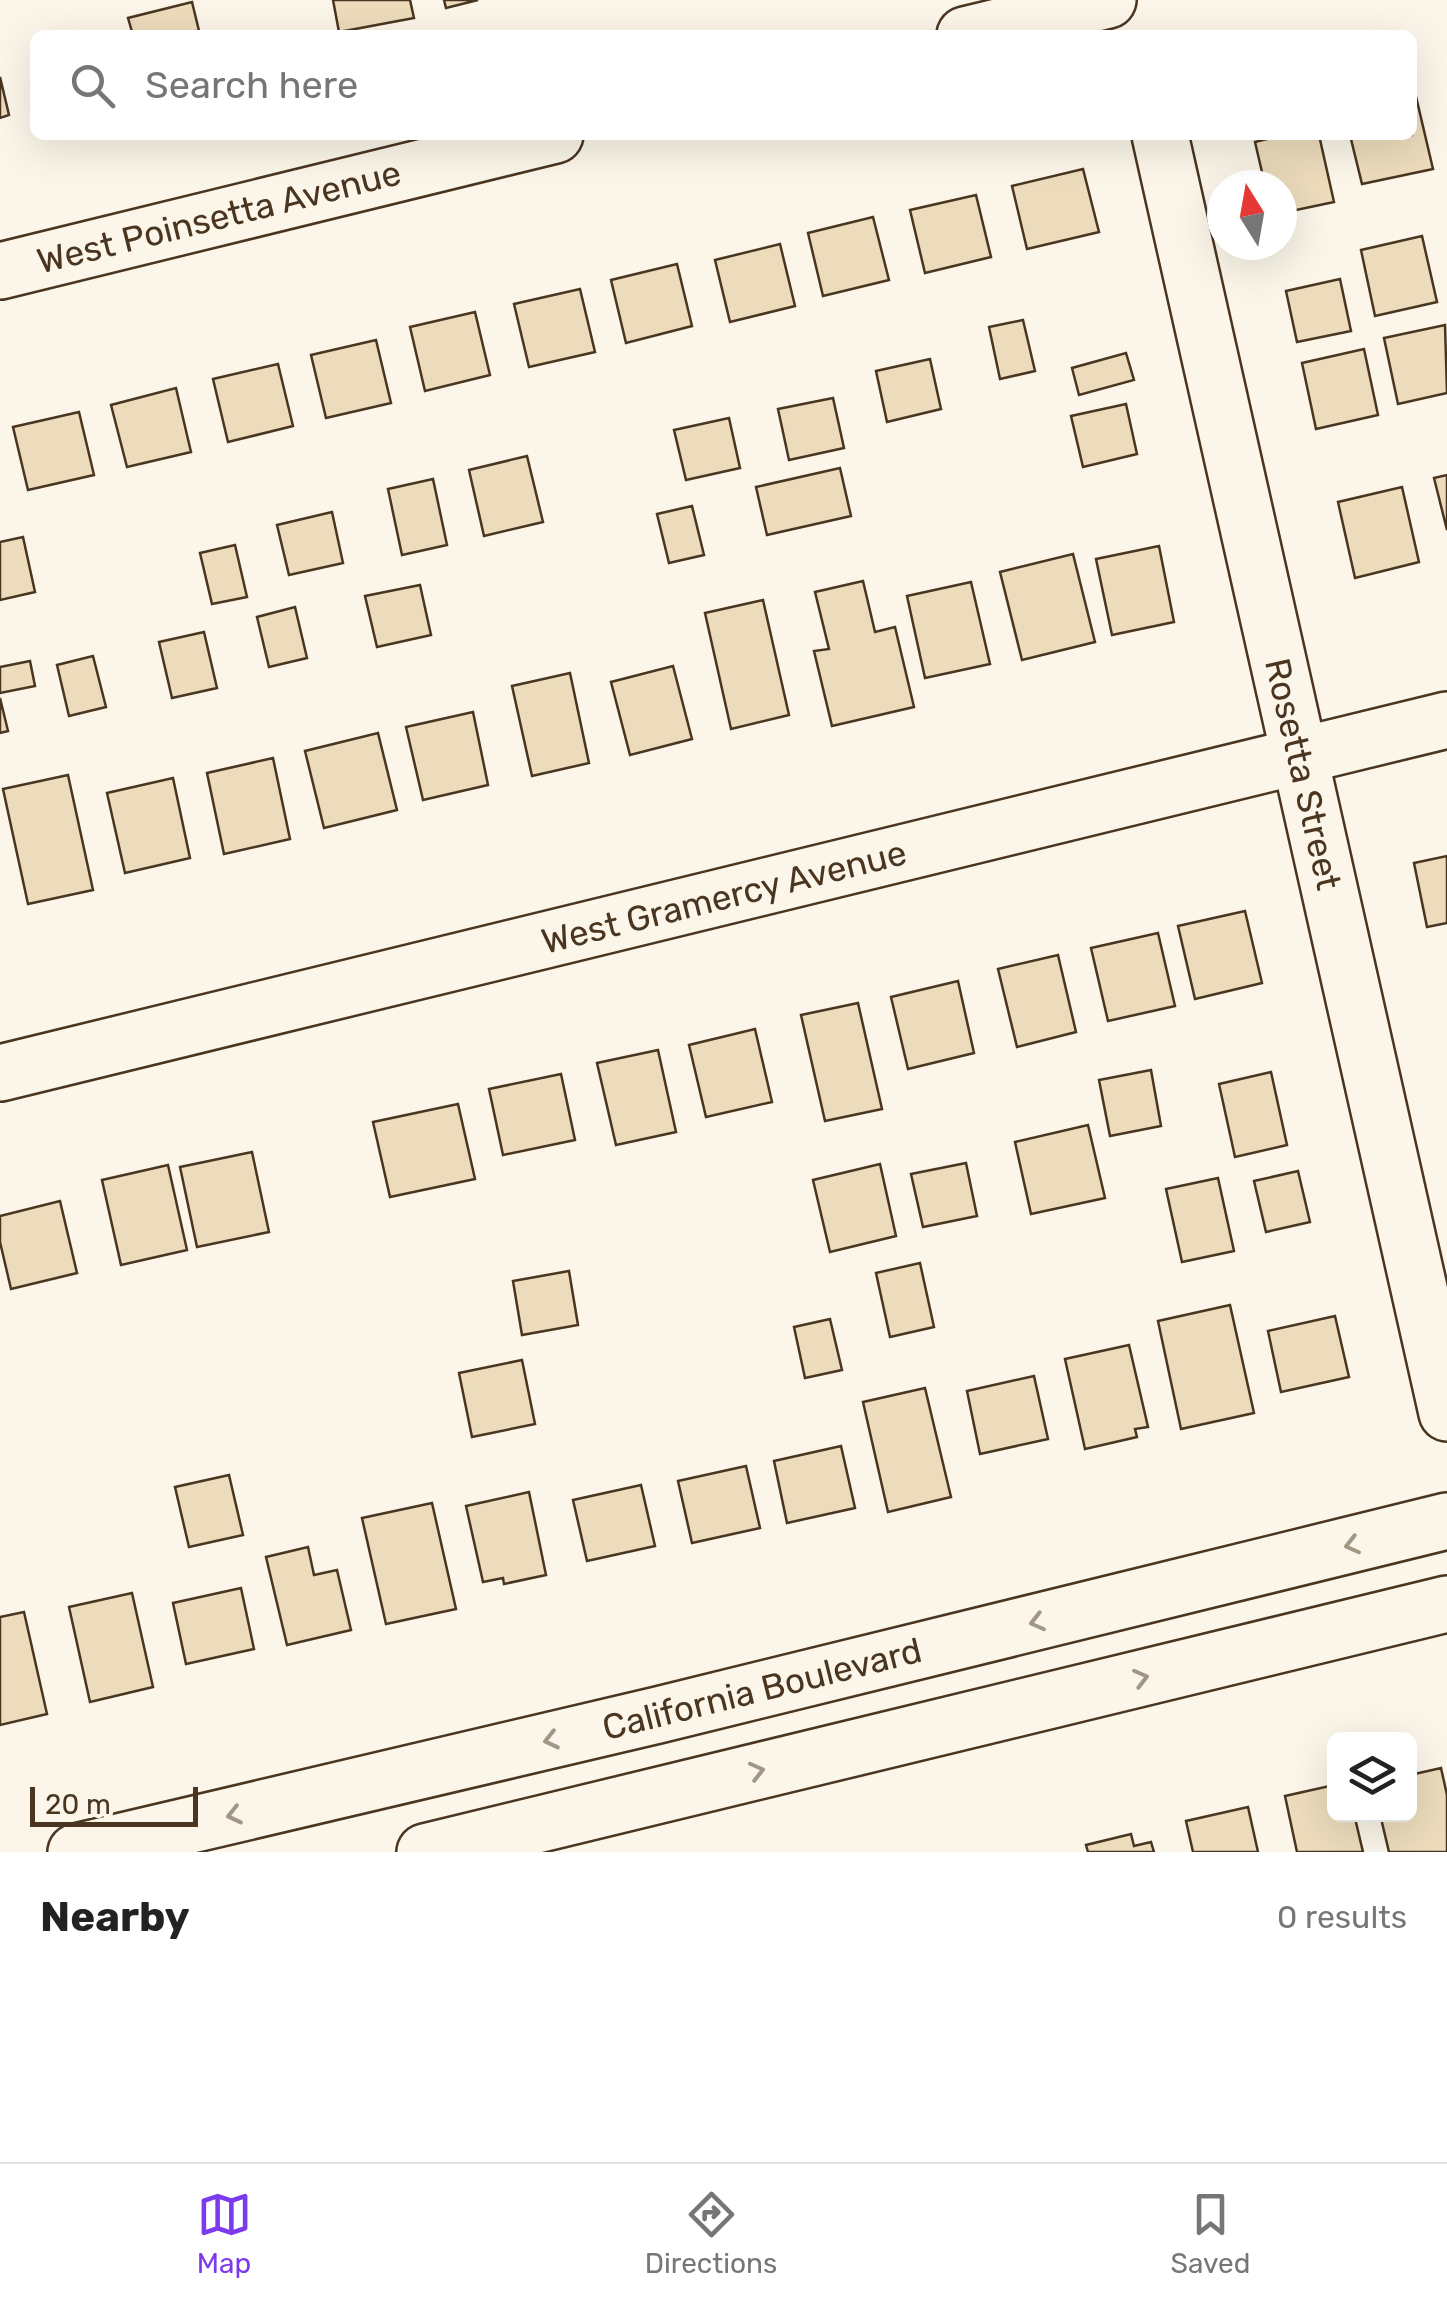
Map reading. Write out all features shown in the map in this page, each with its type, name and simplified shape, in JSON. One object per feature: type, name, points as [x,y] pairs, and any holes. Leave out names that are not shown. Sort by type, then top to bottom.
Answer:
[{"type":"street","points":[[985,30],[1108,0]]},
{"type":"street","points":[[1130,0],[1136,30]]},
{"type":"street","name":"West Poinsetta Avenue","points":[[0,270],[534,140]]},
{"type":"street","name":"Rosetta Street","points":[[1161,140],[1447,1412]]},
{"type":"street","name":"West Gramercy Avenue","points":[[0,1073],[1447,720]]},
{"type":"street","name":"California Boulevard","points":[[76,1852],[658,1715],[1447,1522]]},
{"type":"street","points":[[425,1852],[1447,1604]]},
{"type":"street","points":[[658,1715],[677,1790]]},
{"type":"building","points":[[333,0],[410,0],[414,18],[339,30]]},
{"type":"building","points":[[444,0],[478,0],[446,8]]},
{"type":"building","points":[[192,2],[199,30],[132,30],[128,18]]},
{"type":"building","points":[[0,77],[9,115],[0,118]]},
{"type":"building","points":[[1417,101],[1433,169],[1362,184],[1351,140],[1417,140]]},
{"type":"building","points":[[1320,140],[1334,202],[1297,210],[1297,170],[1262,170],[1255,142]]},
{"type":"building","points":[[1083,169],[1099,232],[1027,249],[1012,186]]},
{"type":"building","points":[[976,195],[991,257],[925,273],[910,210]]},
{"type":"building","points":[[873,217],[889,280],[823,296],[808,233]]},
{"type":"building","points":[[1422,236],[1437,302],[1375,316],[1361,250]]},
{"type":"building","points":[[780,244],[795,306],[730,322],[715,260]]},
{"type":"building","points":[[677,264],[692,326],[626,343],[611,280]]},
{"type":"building","points":[[1340,279],[1351,331],[1297,342],[1286,291]]},
{"type":"building","points":[[580,289],[595,352],[529,367],[514,304]]},
{"type":"building","points":[[475,312],[490,375],[425,391],[410,327]]},
{"type":"building","points":[[1023,320],[1035,371],[1000,379],[989,327]]},
{"type":"building","points":[[1445,325],[1447,393],[1398,404],[1384,338]]},
{"type":"building","points":[[376,340],[391,403],[326,418],[311,355]]},
{"type":"building","points":[[1364,349],[1378,415],[1316,429],[1302,363]]},
{"type":"building","points":[[1126,353],[1134,380],[1079,395],[1072,368]]},
{"type":"building","points":[[930,359],[941,409],[887,422],[876,371]]},
{"type":"building","points":[[278,364],[293,426],[228,442],[213,379]]},
{"type":"building","points":[[176,388],[191,452],[127,467],[111,405]]},
{"type":"building","points":[[833,398],[844,448],[789,460],[778,409]]},
{"type":"building","points":[[1126,404],[1137,454],[1083,467],[1071,416]]},
{"type":"building","points":[[79,412],[94,475],[28,490],[13,427]]},
{"type":"building","points":[[729,418],[740,468],[686,480],[674,430]]},
{"type":"building","points":[[527,456],[543,522],[484,536],[469,470]]},
{"type":"building","points":[[840,468],[851,516],[767,535],[756,487]]},
{"type":"building","points":[[1447,475],[1447,530],[1434,478]]},
{"type":"building","points":[[433,479],[447,545],[402,555],[388,489]]},
{"type":"building","points":[[1402,487],[1419,562],[1355,578],[1338,502]]},
{"type":"building","points":[[692,506],[704,555],[669,563],[657,514]]},
{"type":"building","points":[[332,512],[343,563],[289,575],[277,525]]},
{"type":"building","points":[[23,537],[35,592],[0,600],[0,542]]},
{"type":"building","points":[[235,545],[247,597],[212,604],[200,553]]},
{"type":"building","points":[[1159,546],[1174,622],[1112,635],[1096,559]]},
{"type":"building","points":[[1073,554],[1095,642],[1022,660],[1000,572]]},
{"type":"building","points":[[863,581],[875,632],[895,627],[914,707],[832,726],[814,651],[829,649],[815,592]]},
{"type":"building","points":[[971,582],[990,664],[925,678],[907,596]]},
{"type":"building","points":[[420,585],[431,635],[377,647],[365,596]]},
{"type":"building","points":[[763,600],[789,715],[731,729],[705,613]]},
{"type":"building","points":[[295,607],[307,658],[269,667],[257,617]]},
{"type":"building","points":[[204,632],[217,688],[172,698],[159,642]]},
{"type":"building","points":[[93,656],[106,707],[69,716],[57,665]]},
{"type":"building","points":[[30,661],[35,686],[0,693],[0,667]]},
{"type":"building","points":[[673,666],[692,739],[630,755],[611,682]]},
{"type":"building","points":[[570,673],[589,763],[532,776],[512,686]]},
{"type":"building","points":[[0,698],[8,731],[0,733]]},
{"type":"building","points":[[473,712],[488,785],[423,800],[406,727]]},
{"type":"building","points":[[378,733],[397,810],[324,828],[305,751]]},
{"type":"building","points":[[273,758],[290,839],[224,854],[207,773]]},
{"type":"building","points":[[68,775],[93,890],[28,904],[3,789]]},
{"type":"building","points":[[173,778],[190,858],[125,873],[107,793]]},
{"type":"building","points":[[1447,856],[1447,923],[1427,927],[1414,863]]},
{"type":"building","points":[[1245,911],[1262,983],[1195,999],[1178,926]]},
{"type":"building","points":[[1158,933],[1175,1006],[1108,1021],[1091,948]]},
{"type":"building","points":[[1058,955],[1076,1032],[1017,1047],[998,969]]},
{"type":"building","points":[[958,981],[974,1053],[908,1069],[891,997]]},
{"type":"building","points":[[858,1003],[882,1109],[825,1121],[801,1015]]},
{"type":"building","points":[[755,1029],[772,1102],[706,1117],[689,1045]]},
{"type":"building","points":[[658,1050],[676,1132],[616,1145],[597,1063]]},
{"type":"building","points":[[1151,1070],[1161,1126],[1110,1136],[1099,1080]]},
{"type":"building","points":[[1271,1072],[1287,1145],[1235,1157],[1219,1084]]},
{"type":"building","points":[[561,1074],[575,1140],[503,1155],[489,1089]]},
{"type":"building","points":[[458,1104],[475,1179],[390,1197],[373,1122]]},
{"type":"building","points":[[1088,1125],[1105,1198],[1031,1214],[1015,1142]]},
{"type":"building","points":[[252,1152],[269,1232],[197,1247],[180,1167]]},
{"type":"building","points":[[966,1163],[977,1216],[923,1227],[911,1174]]},
{"type":"building","points":[[880,1164],[896,1236],[830,1252],[813,1180]]},
{"type":"building","points":[[168,1165],[187,1250],[121,1265],[102,1180]]},
{"type":"building","points":[[1298,1171],[1310,1222],[1266,1232],[1254,1181]]},
{"type":"building","points":[[1218,1178],[1234,1251],[1182,1262],[1166,1189]]},
{"type":"building","points":[[60,1201],[77,1273],[11,1289],[0,1242],[0,1216]]},
{"type":"building","points":[[920,1263],[934,1327],[890,1337],[876,1273]]},
{"type":"building","points":[[569,1271],[578,1325],[522,1335],[513,1281]]},
{"type":"building","points":[[1230,1305],[1254,1413],[1181,1429],[1158,1321]]},
{"type":"building","points":[[1335,1316],[1349,1377],[1281,1392],[1268,1331]]},
{"type":"building","points":[[830,1319],[842,1370],[805,1378],[794,1327]]},
{"type":"building","points":[[1129,1345],[1148,1427],[1135,1429],[1137,1437],[1085,1449],[1065,1359]]},
{"type":"building","points":[[522,1360],[535,1424],[472,1437],[459,1373]]},
{"type":"building","points":[[1034,1376],[1048,1439],[980,1454],[967,1391]]},
{"type":"building","points":[[925,1388],[951,1497],[888,1512],[863,1402]]},
{"type":"building","points":[[841,1446],[855,1508],[787,1523],[774,1461]]},
{"type":"building","points":[[746,1466],[760,1528],[692,1543],[678,1481]]},
{"type":"building","points":[[229,1475],[243,1535],[189,1547],[175,1487]]},
{"type":"building","points":[[641,1485],[655,1546],[587,1561],[573,1500]]},
{"type":"building","points":[[529,1492],[546,1575],[504,1584],[503,1578],[483,1582],[466,1506]]},
{"type":"building","points":[[432,1503],[456,1609],[386,1624],[362,1518]]},
{"type":"building","points":[[308,1547],[314,1575],[337,1570],[351,1630],[287,1645],[266,1557]]},
{"type":"building","points":[[241,1588],[254,1649],[186,1664],[173,1603]]},
{"type":"building","points":[[132,1593],[153,1687],[90,1702],[69,1607]]},
{"type":"building","points":[[24,1612],[47,1714],[0,1725],[0,1617]]},
{"type":"building","points":[[1441,1768],[1447,1795],[1447,1852],[1389,1852],[1382,1822],[1417,1822],[1417,1773]]},
{"type":"building","points":[[1327,1787],[1327,1822],[1356,1822],[1363,1852],[1297,1852],[1285,1796]]},
{"type":"building","points":[[1248,1807],[1258,1852],[1193,1852],[1186,1821]]},
{"type":"building","points":[[1131,1834],[1134,1846],[1151,1842],[1154,1852],[1088,1852],[1086,1845]]}]
